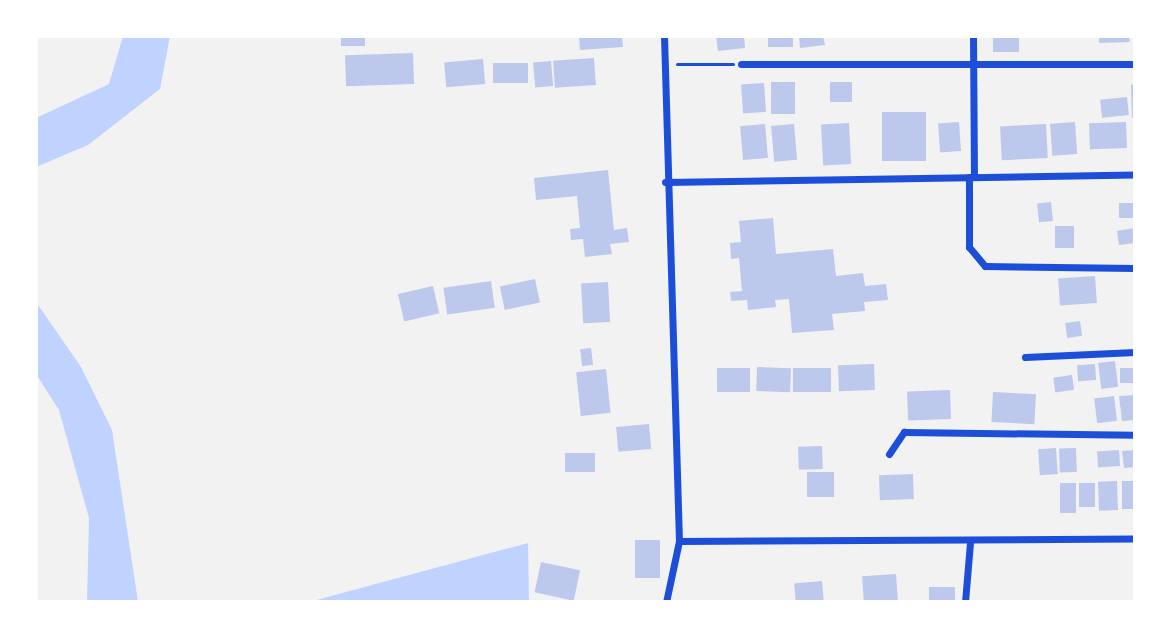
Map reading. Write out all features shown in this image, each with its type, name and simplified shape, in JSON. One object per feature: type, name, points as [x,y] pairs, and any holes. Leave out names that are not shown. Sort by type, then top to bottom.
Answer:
[{"type":"street","points":[[664,36],[665,182],[679,541],[666,602]]},
{"type":"street","points":[[973,36],[969,247],[985,266],[1000,271],[1135,268]]},
{"type":"street","points":[[741,64],[1135,64]]},
{"type":"street","points":[[665,182],[1135,175]]},
{"type":"street","points":[[1025,357],[1135,352]]},
{"type":"street","points":[[889,454],[904,432],[1135,435]]},
{"type":"street","points":[[679,541],[1135,539]]},
{"type":"street","points":[[965,602],[970,542]]},
{"type":"path","points":[[664,65],[741,64]]},
{"type":"water","points":[[123,36],[170,36],[160,89],[88,145],[36,167],[36,118],[109,84]]},
{"type":"water","points":[[36,302],[81,367],[112,430],[138,602],[87,602],[89,518],[59,410],[36,374]]},
{"type":"water","points":[[528,543],[529,602],[309,602]]},
{"type":"building","points":[[341,36],[365,36],[365,46],[341,46]]},
{"type":"building","points":[[579,36],[622,36],[623,47],[580,50]]},
{"type":"building","points":[[716,36],[744,36],[745,48],[718,51]]},
{"type":"building","points":[[768,36],[793,36],[793,47],[768,47]]},
{"type":"building","points":[[799,36],[823,36],[825,45],[800,48]]},
{"type":"building","points":[[993,36],[1019,36],[1019,52],[993,52]]},
{"type":"building","points":[[1099,36],[1129,36],[1130,42],[1099,43]]},
{"type":"building","points":[[413,53],[414,84],[346,86],[345,55]]},
{"type":"building","points":[[594,58],[596,85],[555,88],[553,61]]},
{"type":"building","points":[[483,59],[485,84],[446,87],[444,62]]},
{"type":"building","points":[[551,61],[553,86],[535,87],[533,63]]},
{"type":"building","points":[[493,63],[528,63],[528,83],[493,83]]},
{"type":"building","points":[[771,82],[795,82],[795,114],[771,114]]},
{"type":"building","points":[[830,82],[852,82],[852,102],[830,102]]},
{"type":"building","points":[[764,83],[766,112],[743,114],[741,85]]},
{"type":"building","points":[[1135,84],[1135,118],[1132,118],[1131,85]]},
{"type":"building","points":[[1127,97],[1129,115],[1102,118],[1100,100]]},
{"type":"building","points":[[882,112],[926,112],[926,161],[882,161]]},
{"type":"building","points":[[959,122],[961,151],[940,152],[938,123]]},
{"type":"building","points":[[1075,122],[1077,154],[1052,156],[1050,124]]},
{"type":"building","points":[[1126,122],[1127,148],[1090,149],[1089,123]]},
{"type":"building","points":[[849,123],[851,164],[823,165],[821,124]]},
{"type":"building","points":[[765,124],[768,158],[743,160],[740,126]]},
{"type":"building","points":[[794,124],[797,160],[774,162],[771,126]]},
{"type":"building","points":[[1046,124],[1048,158],[1002,160],[1000,126]]},
{"type":"building","points":[[608,170],[614,230],[627,228],[629,242],[610,244],[612,254],[585,257],[583,239],[571,240],[570,229],[580,228],[577,196],[536,200],[534,178]]},
{"type":"building","points":[[1051,202],[1053,221],[1039,222],[1037,203]]},
{"type":"building","points":[[1119,203],[1135,203],[1135,218],[1119,218]]},
{"type":"building","points":[[773,218],[776,254],[833,249],[836,276],[863,273],[865,286],[886,284],[888,300],[864,302],[865,311],[832,314],[834,330],[792,333],[789,299],[775,300],[776,307],[748,310],[747,300],[731,301],[730,292],[742,291],[739,258],[731,259],[730,243],[741,242],[739,221]]},
{"type":"building","points":[[1055,226],[1074,226],[1074,248],[1055,248]]},
{"type":"building","points":[[1135,228],[1135,243],[1119,245],[1117,231]]},
{"type":"building","points":[[1095,276],[1097,303],[1060,306],[1058,279]]},
{"type":"building","points":[[535,279],[540,302],[505,310],[500,286]]},
{"type":"building","points":[[491,281],[495,308],[447,314],[443,288]]},
{"type":"building","points":[[608,282],[610,322],[583,323],[581,283]]},
{"type":"building","points":[[433,286],[439,313],[404,321],[398,294]]},
{"type":"building","points":[[1080,321],[1082,336],[1067,338],[1065,323]]},
{"type":"building","points":[[591,348],[593,365],[582,366],[580,349]]},
{"type":"building","points":[[1115,361],[1118,387],[1101,389],[1098,363]]},
{"type":"building","points":[[874,364],[875,390],[839,391],[838,365]]},
{"type":"building","points":[[1095,364],[1096,380],[1078,381],[1077,365]]},
{"type":"building","points":[[757,367],[791,368],[790,392],[756,391]]},
{"type":"building","points":[[717,368],[750,368],[750,392],[717,392]]},
{"type":"building","points":[[793,368],[831,368],[831,392],[793,392]]},
{"type":"building","points":[[1120,368],[1133,368],[1133,383],[1120,383]]},
{"type":"building","points":[[606,369],[611,413],[581,416],[576,372]]},
{"type":"building","points":[[1072,375],[1074,390],[1055,392],[1053,378]]},
{"type":"building","points":[[950,390],[951,419],[908,420],[907,392]]},
{"type":"building","points":[[993,392],[1036,394],[1034,424],[991,422]]},
{"type":"building","points":[[1135,395],[1135,420],[1122,421],[1119,396]]},
{"type":"building","points":[[1114,396],[1117,421],[1097,423],[1094,398]]},
{"type":"building","points":[[649,424],[651,449],[618,452],[616,427]]},
{"type":"building","points":[[822,446],[823,469],[799,470],[798,447]]},
{"type":"building","points":[[1056,448],[1058,474],[1040,475],[1038,449]]},
{"type":"building","points":[[1076,448],[1077,472],[1060,473],[1059,449]]},
{"type":"building","points":[[1119,450],[1120,466],[1098,467],[1097,452]]},
{"type":"building","points":[[1135,450],[1135,467],[1124,468],[1122,451]]},
{"type":"building","points":[[565,453],[595,453],[595,472],[565,472]]},
{"type":"building","points":[[807,472],[834,472],[834,497],[807,497]]},
{"type":"building","points":[[913,474],[914,499],[880,500],[879,475]]},
{"type":"building","points":[[1117,481],[1118,510],[1099,511],[1098,482]]},
{"type":"building","points":[[1122,481],[1135,481],[1135,509],[1122,509]]},
{"type":"building","points":[[1060,483],[1076,483],[1076,513],[1060,513]]},
{"type":"building","points":[[1079,483],[1095,483],[1095,507],[1079,507]]},
{"type":"building","points":[[635,540],[660,540],[660,578],[635,578]]},
{"type":"building","points":[[541,562],[580,570],[574,601],[535,592]]},
{"type":"building","points":[[896,574],[898,602],[864,602],[862,576]]},
{"type":"building","points":[[822,581],[824,602],[796,602],[794,583]]},
{"type":"building","points":[[929,587],[955,587],[955,602],[929,602]]}]
